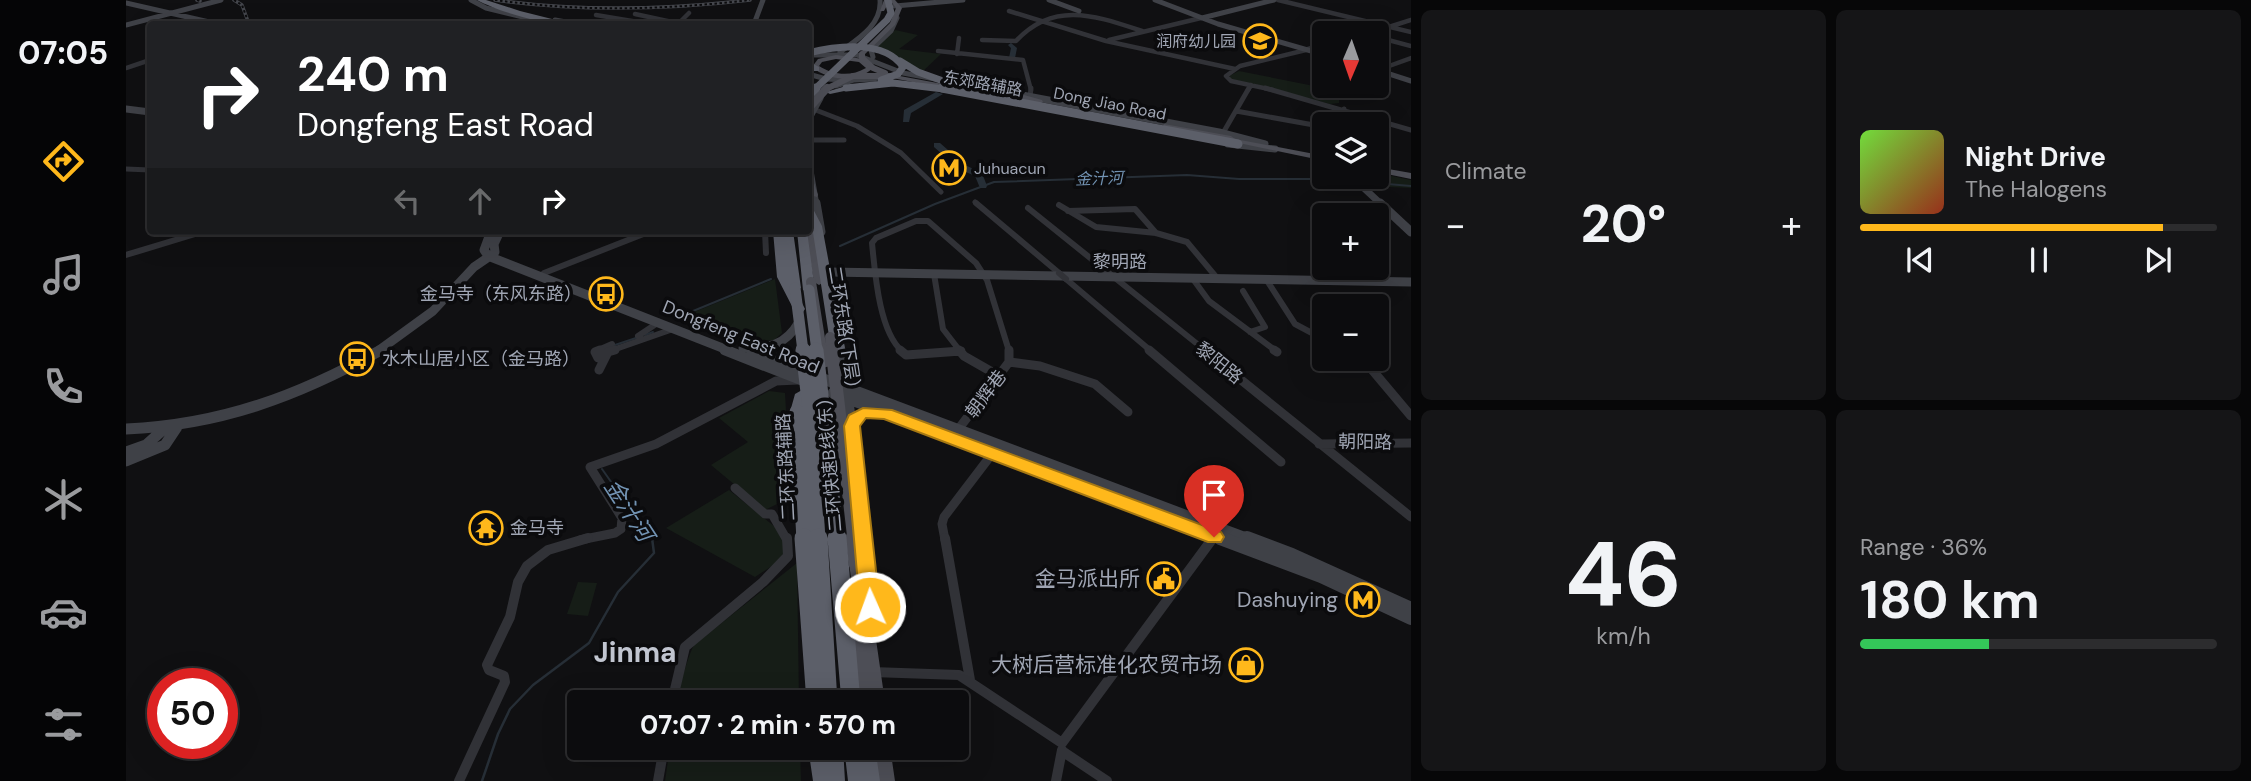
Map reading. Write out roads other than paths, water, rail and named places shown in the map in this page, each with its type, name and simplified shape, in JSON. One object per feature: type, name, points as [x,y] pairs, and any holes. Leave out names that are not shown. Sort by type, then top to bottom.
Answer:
[{"type":"highway","points":[[472,0],[489,8],[543,21]]},
{"type":"highway","points":[[482,0],[504,10],[555,21]]},
{"type":"highway","points":[[812,83],[881,21],[891,5]]},
{"type":"highway","points":[[812,99],[883,25],[890,16],[891,5]]},
{"type":"highway","points":[[812,55],[845,49],[880,51],[924,75],[952,83],[1211,132]]},
{"type":"highway","points":[[812,56],[829,56]]},
{"type":"highway","points":[[812,100],[841,87],[896,75],[903,67],[900,61]]},
{"type":"highway","points":[[812,62],[816,69]]},
{"type":"highway","points":[[841,87],[893,83],[930,86],[1238,144]]},
{"type":"highway","points":[[812,217],[817,226],[838,349]]},
{"type":"highway","points":[[778,235],[782,271],[799,316]]},
{"type":"highway","points":[[789,235],[810,409],[827,690]]},
{"type":"highway","name":"二环快速B线(东)","points":[[803,235],[822,381],[851,690]]},
{"type":"highway","points":[[801,381],[797,412],[814,690]]},
{"type":"highway","points":[[820,760],[824,779]]},
{"type":"highway","points":[[824,779],[829,760]]},
{"type":"highway","points":[[857,760],[859,781]]},
{"type":"highway","points":[[867,760],[870,781]]},
{"type":"main road","points":[[126,25],[221,0]]},
{"type":"main road","points":[[482,0],[518,12],[562,21]]},
{"type":"main road","points":[[755,21],[763,0]]},
{"type":"main road","points":[[891,77],[830,74],[816,69],[817,62],[845,49],[891,5],[932,6],[963,0]]},
{"type":"main road","points":[[1049,0],[1079,11]]},
{"type":"main road","points":[[1157,0],[1203,18],[1312,50]]},
{"type":"main road","points":[[1203,18],[1276,0]]},
{"type":"main road","points":[[126,4],[205,21]]},
{"type":"main road","points":[[841,87],[868,71],[869,64],[862,55],[886,32],[891,5]]},
{"type":"main road","points":[[812,99],[831,83],[879,73],[882,68],[871,54],[872,48],[891,31],[891,5]]},
{"type":"main road","points":[[170,13],[196,21]]},
{"type":"main road","name":"东郊路辅路","points":[[829,56],[857,55],[907,74],[1009,91]]},
{"type":"main road","points":[[829,56],[854,58],[891,77]]},
{"type":"main road","points":[[812,75],[833,80],[857,77]]},
{"type":"main road","points":[[1390,75],[1411,82]]},
{"type":"main road","name":"东郊路辅路","points":[[891,77],[1235,145],[1278,148]]},
{"type":"main road","name":"Dong Jiao Road","points":[[891,77],[1278,148]]},
{"type":"main road","points":[[963,89],[973,87]]},
{"type":"main road","name":"Dong Jiao Road","points":[[963,89],[1028,98],[1312,155]]},
{"type":"main road","points":[[1009,91],[1028,98]]},
{"type":"main road","name":"东郊路辅路","points":[[1028,98],[1223,133],[1278,148]]},
{"type":"main road","points":[[126,108],[147,111]]},
{"type":"main road","points":[[1211,132],[1278,148]]},
{"type":"main road","points":[[1238,144],[1278,148]]},
{"type":"main road","points":[[1389,169],[1411,174]]},
{"type":"main road","points":[[812,183],[840,331],[838,349],[852,426],[870,587],[870,648]]},
{"type":"main road","points":[[812,189],[814,195]]},
{"type":"main road","points":[[1365,189],[1411,232]]},
{"type":"main road","points":[[490,235],[484,250],[492,254]]},
{"type":"main road","points":[[126,429],[171,428],[235,416],[282,399],[376,352],[413,328],[453,293],[474,264],[492,254],[498,235]]},
{"type":"main road","name":"二环东路辅路","points":[[789,235],[799,316],[814,690]]},
{"type":"main road","name":"二环东路(下层)","points":[[803,235],[821,329],[848,581]]},
{"type":"main road","name":"二环东路(下层)","points":[[811,235],[834,370],[857,563]]},
{"type":"main road","name":"Dongfeng East Road","points":[[492,254],[743,348],[801,381]]},
{"type":"main road","name":"Dongfeng East Road","points":[[492,254],[801,381],[957,431],[1292,555],[1411,609]]},
{"type":"main road","name":"黎明路","points":[[829,272],[1411,282]]},
{"type":"main road","points":[[743,348],[769,349],[780,345],[794,334],[799,316]]},
{"type":"main road","name":"Dongfeng East Road","points":[[848,394],[886,414],[1321,576],[1411,618]]},
{"type":"main road","points":[[852,426],[855,418],[863,413],[886,414]]},
{"type":"main road","points":[[126,452],[146,445],[171,428]]},
{"type":"main road","points":[[126,461],[164,445],[171,428]]},
{"type":"main road","points":[[857,563],[874,690]]},
{"type":"main road","points":[[848,581],[861,690]]},
{"type":"main road","points":[[883,760],[885,781]]},
{"type":"street","points":[[1276,0],[1364,21]]},
{"type":"street","points":[[1009,11],[1106,41],[1235,69],[1312,48]]},
{"type":"street","points":[[982,40],[1016,41],[1023,31],[1038,22],[1079,11],[1142,31]]},
{"type":"street","points":[[681,21],[689,13]]},
{"type":"street","points":[[635,14],[669,21]]},
{"type":"street","points":[[596,15],[632,21]]},
{"type":"street","points":[[1106,41],[1203,18]]},
{"type":"street","points":[[1390,27],[1411,20]]},
{"type":"street","points":[[1397,24],[1411,30]]},
{"type":"street","points":[[1390,27],[1411,30]]},
{"type":"street","points":[[957,54],[959,38]]},
{"type":"street","points":[[1390,40],[1411,46]]},
{"type":"street","points":[[938,51],[1023,60],[1032,93],[1028,98]]},
{"type":"street","points":[[1390,66],[1411,58]]},
{"type":"street","points":[[126,68],[147,61]]},
{"type":"street","points":[[1235,69],[1227,77],[1411,130]]},
{"type":"street","points":[[973,87],[988,85]]},
{"type":"street","points":[[1223,133],[1251,85]]},
{"type":"street","points":[[812,104],[864,130],[899,152],[941,192]]},
{"type":"street","points":[[1236,111],[1312,125]]},
{"type":"street","points":[[812,139],[844,138],[845,150]]},
{"type":"street","points":[[126,169],[147,170]]},
{"type":"street","points":[[975,202],[1281,462]]},
{"type":"street","points":[[1059,205],[1096,228],[1156,233],[1180,239],[1193,246],[1217,278]]},
{"type":"street","name":"黎阳路","points":[[1028,208],[1411,517]]},
{"type":"street","points":[[1068,211],[1135,209],[1156,233]]},
{"type":"street","points":[[961,351],[901,353],[894,346],[875,273],[874,240],[921,220],[933,222],[976,263],[984,275]]},
{"type":"street","points":[[126,255],[192,235]]},
{"type":"street","points":[[544,273],[641,235]]},
{"type":"street","points":[[765,235],[766,253]]},
{"type":"street","points":[[934,274],[943,329],[961,351],[999,376]]},
{"type":"street","name":"朝辉巷","points":[[957,431],[1009,362],[1009,349],[984,275]]},
{"type":"street","points":[[1193,279],[1209,301],[1277,352]]},
{"type":"street","points":[[1266,279],[1295,324],[1312,333]]},
{"type":"street","points":[[1243,291],[1265,327],[1250,332]]},
{"type":"street","points":[[603,358],[598,358],[595,352],[647,332],[659,322]]},
{"type":"street","points":[[599,370],[603,358],[617,348],[673,328]]},
{"type":"street","points":[[1009,362],[1040,366],[1095,384],[1128,412]]},
{"type":"street","points":[[1373,371],[1411,416]]},
{"type":"street","points":[[459,781],[505,682],[504,676],[489,670],[487,665],[513,608],[514,592],[529,562],[545,551],[615,533],[621,529],[622,518],[590,467],[656,444],[776,381],[801,381]]},
{"type":"street","name":"朝阳路","points":[[1319,444],[1411,443]]},
{"type":"street","points":[[970,680],[942,524],[944,517],[992,454]]},
{"type":"street","points":[[675,690],[685,648],[704,628],[763,582],[788,556],[788,542],[784,530],[772,514],[765,514],[735,488]]},
{"type":"street","points":[[1056,781],[1062,747],[1214,537]]},
{"type":"street","points":[[872,672],[959,675],[970,680],[986,695],[1107,781]]},
{"type":"street","points":[[659,781],[662,760]]},
{"type":"waterway","points":[[1011,45],[1014,48],[1012,58]]},
{"type":"waterway","points":[[906,120],[907,112],[939,94]]},
{"type":"waterway","points":[[937,145],[962,167],[979,175],[983,186]]},
{"type":"waterway","name":"金汁河","points":[[840,246],[935,204],[994,182],[1187,175],[1239,179],[1312,179]]},
{"type":"waterway","name":"金汁河","points":[[1389,184],[1411,186]]},
{"type":"waterway","name":"金汁河","points":[[681,316],[771,279]]},
{"type":"waterway","name":"金汁河","points":[[645,335],[653,332]]},
{"type":"waterway","name":"金汁河","points":[[615,345],[636,338]]},
{"type":"waterway","name":"金汁河","points":[[602,469],[652,540]]},
{"type":"waterway","name":"金汁河","points":[[482,781],[498,734],[510,709],[533,685],[589,643],[618,592],[654,553],[652,538]]},
{"type":"tunnel","points":[[988,85],[1007,88]]},
{"type":"railway","points":[[234,0],[242,5],[248,21]]},
{"type":"railway","points":[[495,0],[591,8],[686,6],[750,0]]},
{"type":"place","name":"润府幼儿园","points":[[1260,41]]},
{"type":"place","name":"Juhuacun","points":[[949,168]]},
{"type":"place","name":"金马寺（东风东路）","points":[[606,294]]},
{"type":"place","name":"水木山居小区（金马路）","points":[[357,359]]},
{"type":"place","name":"金马寺","points":[[486,528]]},
{"type":"place","name":"金马派出所","points":[[1164,579]]},
{"type":"place","name":"Dashuying","points":[[1363,600]]},
{"type":"place","name":"大树后营标准化农贸市场","points":[[1246,665]]},
{"type":"district","name":"Jinma","points":[[635,652]]}]
